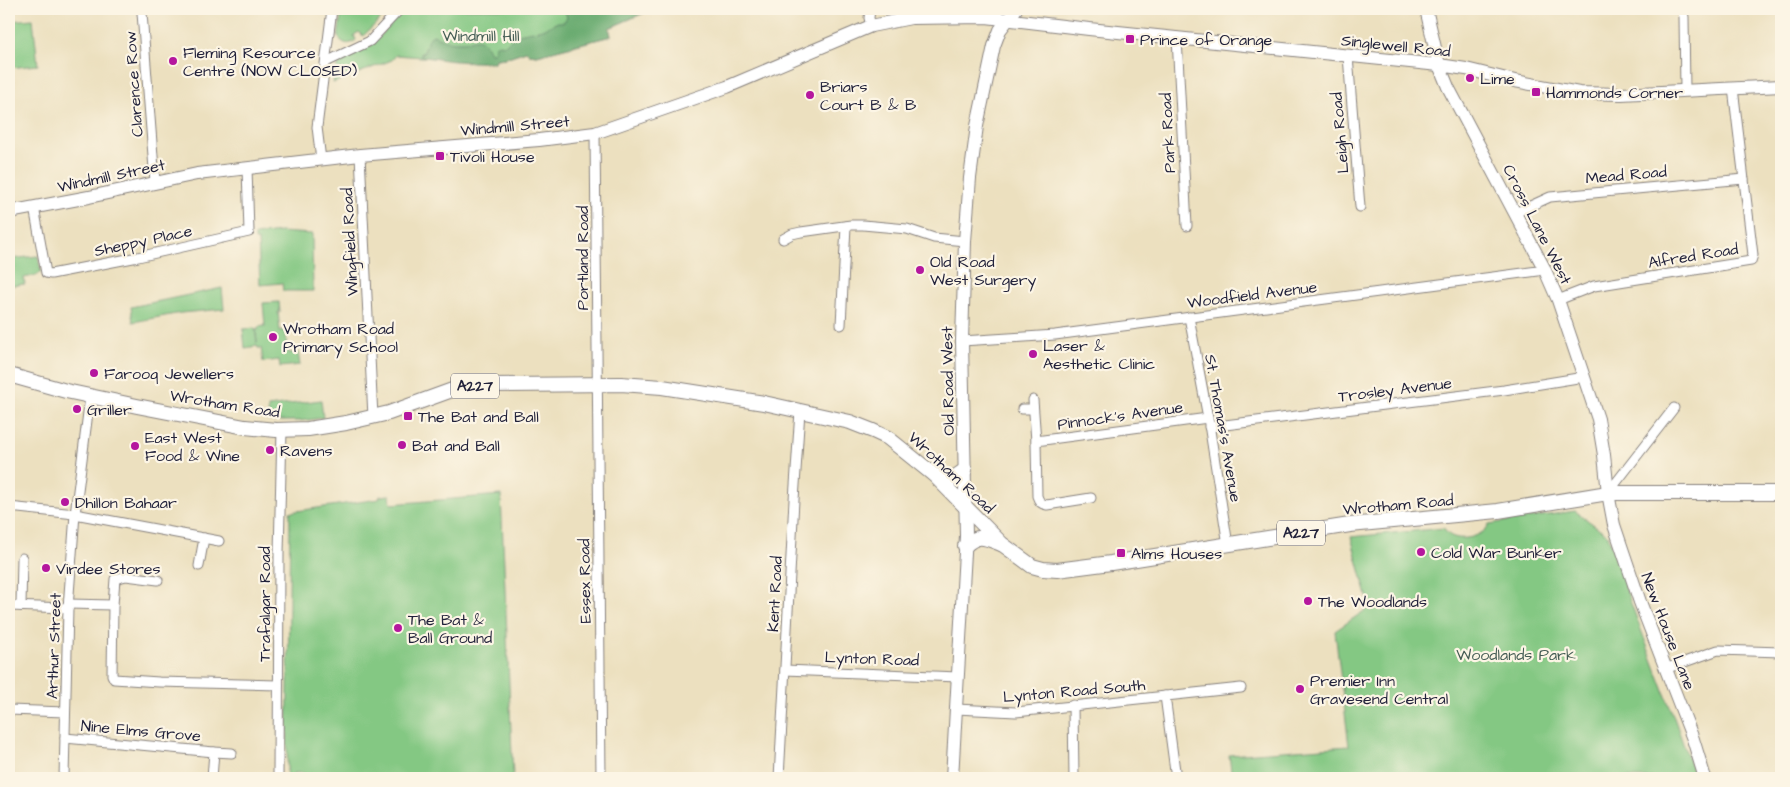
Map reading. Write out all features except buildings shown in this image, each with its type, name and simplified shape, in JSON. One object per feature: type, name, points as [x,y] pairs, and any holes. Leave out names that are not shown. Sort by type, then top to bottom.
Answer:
[{"type":"main road","name":"Wrotham Road","points":[[9,375],[90,396],[245,427],[282,430],[320,427],[373,417],[461,387],[489,384],[598,383],[662,387],[764,404],[850,422],[873,431],[900,447],[934,474],[1002,544],[1032,566],[1057,570],[1365,523],[1465,515],[1536,506],[1608,493],[1781,493]]},
{"type":"main road","points":[[934,474],[952,479],[965,470]]},
{"type":"main road","name":"A227","points":[[965,546],[972,540],[981,538],[1002,544]]},
{"type":"street","points":[[321,160],[318,127],[332,9]]},
{"type":"street","points":[[326,62],[370,41],[400,9]]},
{"type":"street","points":[[870,9],[870,26]]},
{"type":"street","name":"Old Road West","points":[[952,778],[965,546],[966,506],[962,341],[965,242],[970,178],[981,102],[995,41],[1007,19],[1016,9]]},
{"type":"street","name":"Cross Lane West","points":[[1426,9],[1439,65],[1448,87],[1544,268],[1558,300],[1598,419],[1608,493]]},
{"type":"street","points":[[1682,9],[1684,17],[1685,90]]},
{"type":"street","name":"Clarence Row","points":[[142,13],[156,182]]},
{"type":"street","name":"Windmill Street","points":[[9,212],[197,174],[360,155],[539,140],[595,133],[727,87],[870,26],[911,18],[986,17],[1007,19]]},
{"type":"street","name":"Singlewell Road","points":[[1007,19],[1439,65],[1579,92],[1621,94],[1781,86]]},
{"type":"street","name":"Park Road","points":[[1177,38],[1187,226]]},
{"type":"street","name":"Leigh Road","points":[[1348,56],[1360,207]]},
{"type":"street","name":"Alfred Road","points":[[1558,300],[1594,286],[1751,261],[1753,256],[1733,88]]},
{"type":"street","name":"Portland Road","points":[[595,133],[598,383]]},
{"type":"street","name":"Wingfield Road","points":[[360,155],[373,417]]},
{"type":"street","name":"Sheppy Place","points":[[34,207],[45,272],[47,274],[64,271],[196,245],[249,232],[246,168]]},
{"type":"street","name":"Mead Road","points":[[1515,213],[1550,197],[1744,179]]},
{"type":"street","points":[[783,239],[801,232],[863,225],[903,228],[936,239],[965,242]]},
{"type":"street","points":[[841,324],[846,226]]},
{"type":"street","name":"Woodfield Avenue","points":[[962,341],[1055,335],[1538,271],[1544,268]]},
{"type":"street","name":"St. Thomas's Avenue","points":[[1189,317],[1228,545]]},
{"type":"street","name":"Trosley Avenue","points":[[1208,423],[1504,390],[1584,377]]},
{"type":"street","name":"Essex Road","points":[[598,383],[601,778]]},
{"type":"street","name":"Arthur Street","points":[[64,778],[68,606],[75,514],[90,396]]},
{"type":"street","points":[[1022,409],[1033,405],[1037,496],[1039,501],[1047,505],[1091,498]]},
{"type":"street","points":[[1608,493],[1674,408]]},
{"type":"street","name":"Kent Road","points":[[779,778],[800,411]]},
{"type":"street","name":"Pinnock's Avenue","points":[[1036,441],[1208,423]]},
{"type":"street","name":"Trafalgar Road","points":[[278,778],[279,543],[282,430]]},
{"type":"street","name":"New House Lane","points":[[1608,493],[1614,525],[1626,563],[1693,739],[1705,778]]},
{"type":"street","points":[[9,507],[75,514],[219,541]]},
{"type":"street","points":[[198,566],[204,538]]},
{"type":"street","points":[[21,606],[22,558]]},
{"type":"street","points":[[158,580],[129,576],[117,578],[113,606],[112,675],[114,679],[278,685]]},
{"type":"street","points":[[9,606],[113,606]]},
{"type":"street","points":[[1666,669],[1718,650],[1781,652]]},
{"type":"street","name":"Lynton Road","points":[[785,670],[958,677]]},
{"type":"street","name":"Lynton Road South","points":[[956,709],[1016,712],[1241,688]]},
{"type":"street","name":"Lynton Road South","points":[[1166,696],[1176,778]]},
{"type":"street","points":[[1073,705],[1074,778]]},
{"type":"street","points":[[9,710],[65,712]]},
{"type":"street","name":"Nine Elms Grove","points":[[65,738],[232,753]]},
{"type":"street","name":"Nine Elms Grove","points":[[212,778],[214,752]]},
{"type":"green space","points":[[342,9],[391,9],[363,36],[359,32],[354,35],[356,40],[349,44],[344,43],[338,37]]},
{"type":"green space","name":"Windmill Hill","points":[[405,9],[653,9],[609,28],[611,36],[537,55],[529,54],[526,51],[496,59],[495,62],[486,62],[396,55],[392,60],[333,83],[336,70],[341,61],[372,45]]},
{"type":"green space","points":[[564,9],[653,9],[609,28],[611,36],[537,55],[529,54],[526,51],[496,59],[495,62],[467,62],[421,56],[428,39],[433,35],[454,42],[480,40],[490,53],[494,53],[495,46],[499,44],[505,45],[518,34],[543,29],[558,22],[564,22],[567,17]]},
{"type":"green space","points":[[33,19],[38,65],[9,68],[9,21]]},
{"type":"green space","points":[[280,232],[312,234],[313,291],[283,291],[282,283],[260,285],[258,240],[255,240],[255,235]]},
{"type":"green space","points":[[38,256],[41,271],[38,275],[24,278],[25,284],[9,286],[9,259]]},
{"type":"green space","points":[[222,288],[224,309],[181,313],[133,322],[131,307]]},
{"type":"green space","points":[[279,302],[280,331],[284,330],[289,353],[298,352],[300,365],[280,367],[279,360],[263,362],[261,348],[257,346],[245,348],[243,329],[255,328],[257,343],[256,330],[258,330],[258,327],[265,326],[263,303]]},
{"type":"green space","points":[[321,400],[323,418],[300,421],[269,421],[268,407]]},
{"type":"green space","name":"The Bat & Ball Ground","points":[[390,495],[391,504],[501,495],[513,778],[304,778],[304,773],[294,773],[293,778],[287,778],[290,512],[379,499],[380,496]]},
{"type":"green space","name":"Woodlands Park","points":[[1575,511],[1608,535],[1695,778],[1232,778],[1229,755],[1349,746],[1335,631],[1370,607],[1351,537],[1444,528],[1453,537],[1467,538],[1481,533],[1489,524]]},
{"type":"place","name":"Prince of Orange","points":[[1130,39]]},
{"type":"place","name":"Fleming Resource Centre (NOW CLOSED)","points":[[173,61]]},
{"type":"place","name":"Lime","points":[[1470,78]]},
{"type":"place","name":"Hammonds Corner","points":[[1536,92]]},
{"type":"place","name":"Briars Court B & B","points":[[810,95]]},
{"type":"place","name":"Tivoli House","points":[[440,156]]},
{"type":"place","name":"Old Road West Surgery","points":[[920,270]]},
{"type":"place","name":"Wrotham Road Primary School","points":[[273,337]]},
{"type":"place","name":"Laser & Aesthetic Clinic","points":[[1033,354]]},
{"type":"place","name":"Farooq Jewellers","points":[[94,373]]},
{"type":"place","name":"Griller","points":[[77,409]]},
{"type":"place","name":"The Bat and Ball","points":[[408,416]]},
{"type":"place","name":"Bat and Ball","points":[[402,445]]},
{"type":"place","name":"East West Food & Wine","points":[[135,446]]},
{"type":"place","name":"Ravens","points":[[270,450]]},
{"type":"place","name":"Dhillon Bahaar","points":[[65,502]]},
{"type":"place","name":"Cold War Bunker","points":[[1421,552]]},
{"type":"place","name":"Alms Houses","points":[[1121,553]]},
{"type":"place","name":"Virdee Stores","points":[[46,568]]},
{"type":"place","name":"The Woodlands","points":[[1308,601]]},
{"type":"place","name":"The Bat & Ball Ground","points":[[398,628]]},
{"type":"place","name":"Premier Inn Gravesend Central","points":[[1300,689]]}]
